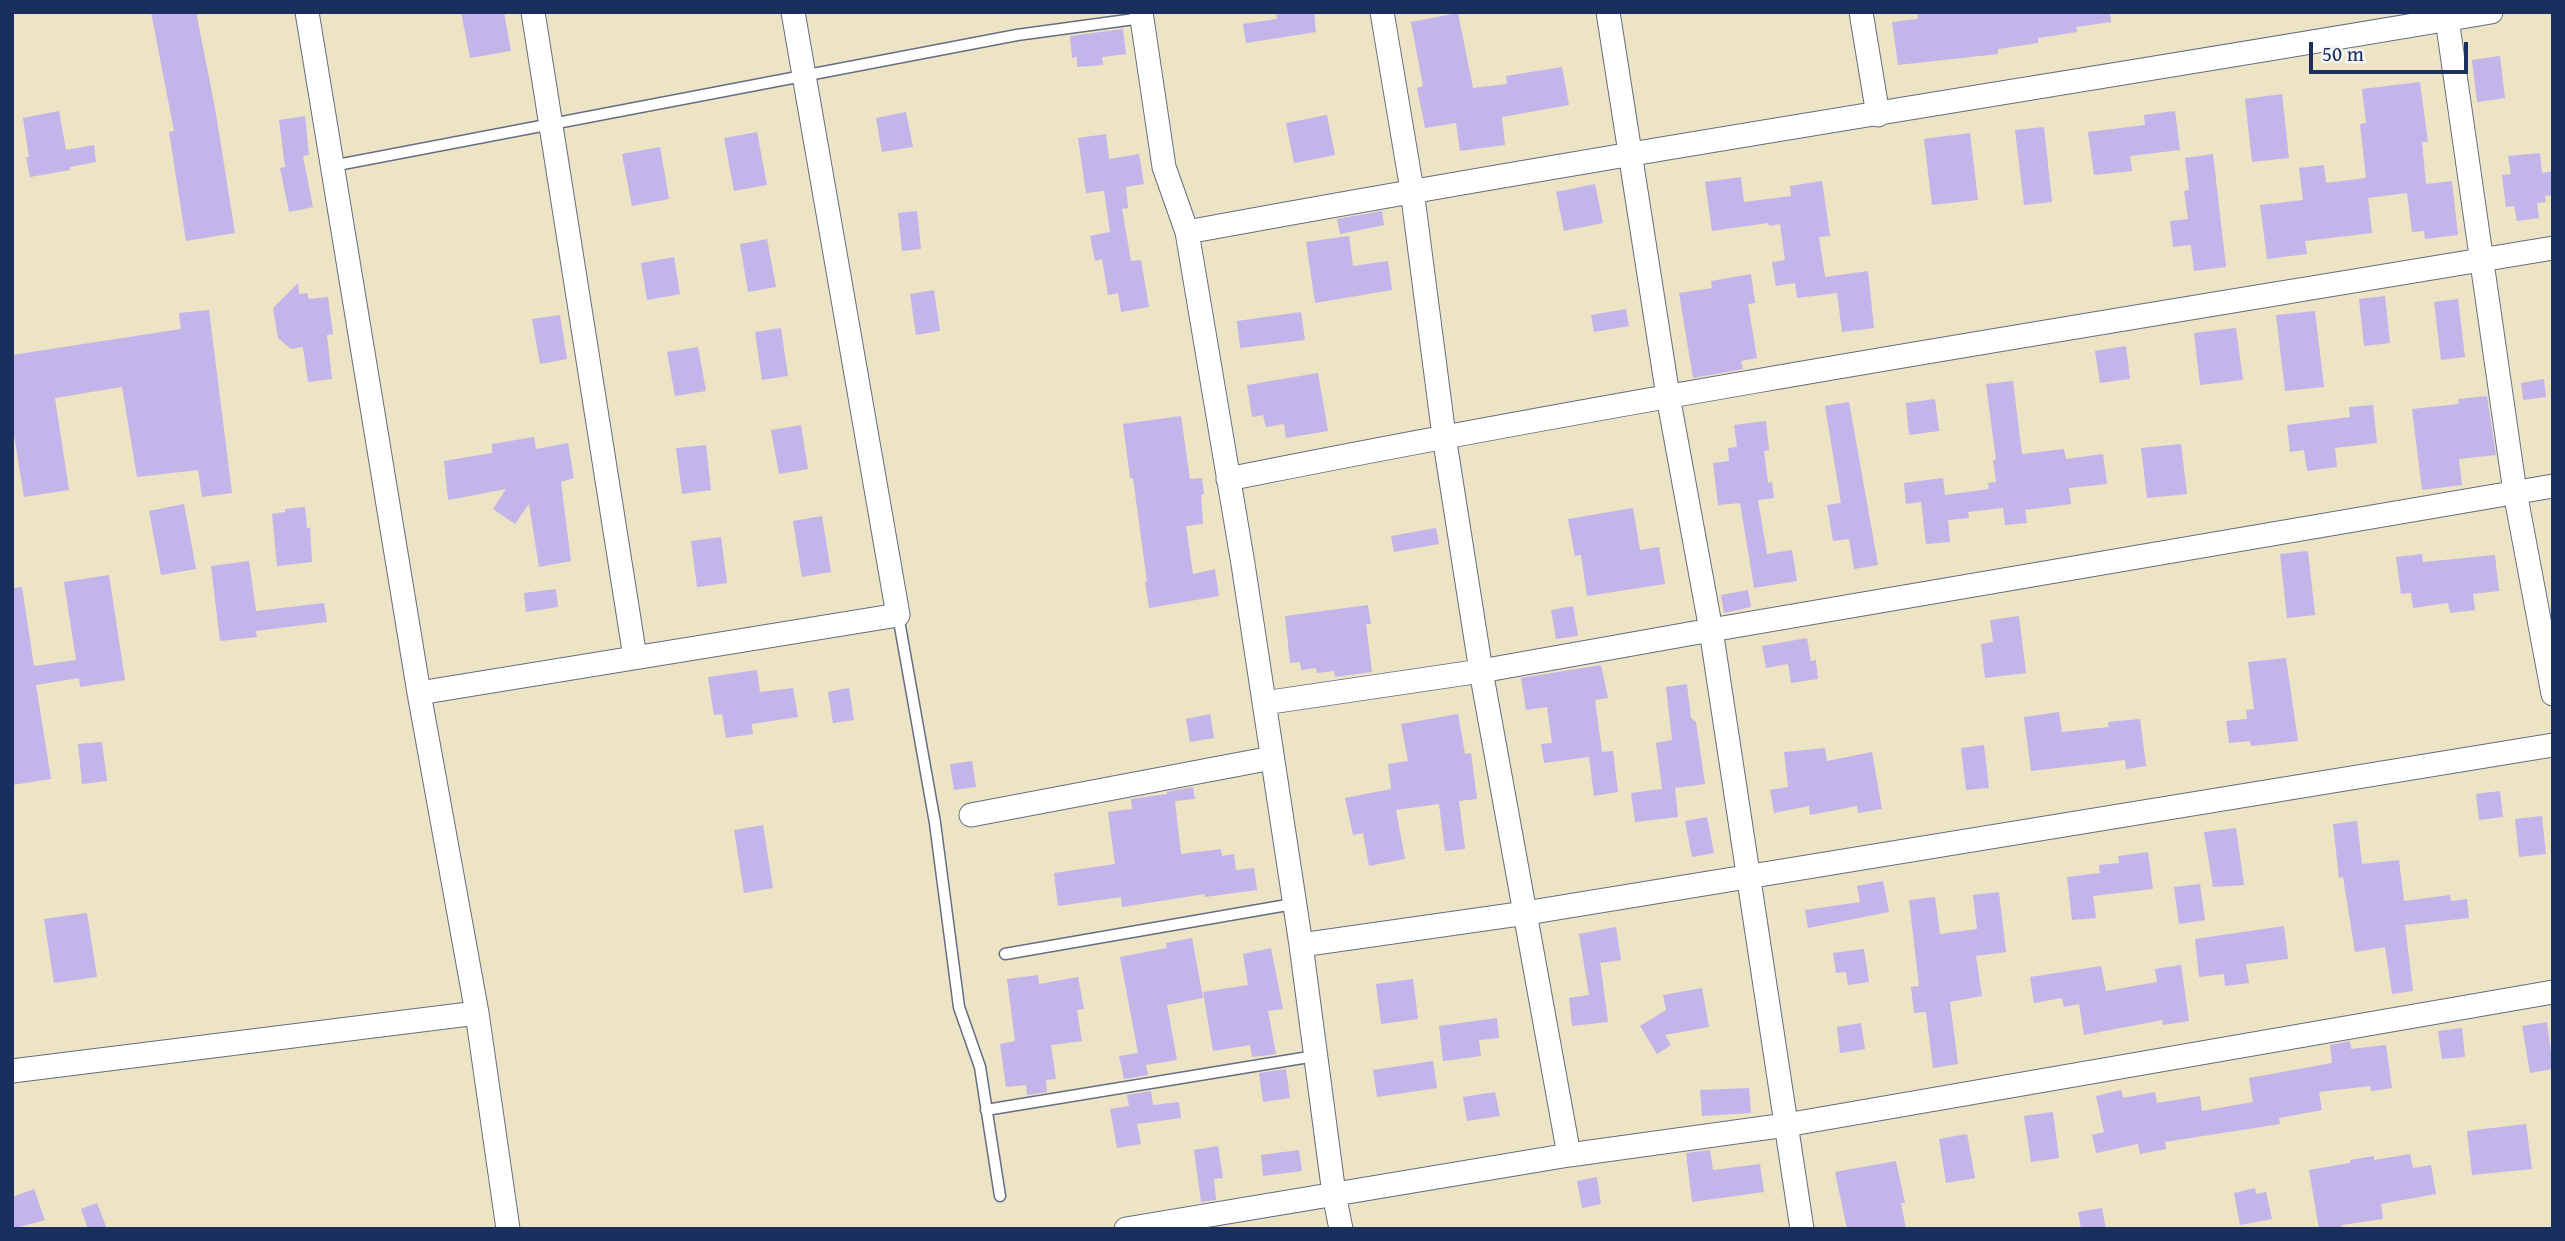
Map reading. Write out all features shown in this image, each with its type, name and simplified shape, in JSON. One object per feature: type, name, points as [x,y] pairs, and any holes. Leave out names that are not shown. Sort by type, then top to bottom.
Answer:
[{"type":"street","points":[[306,12],[419,693],[477,1013],[508,1229]]},
{"type":"street","points":[[533,12],[635,657]]},
{"type":"street","points":[[419,693],[898,615],[793,12]]},
{"type":"street","points":[[1382,12],[1412,190],[1444,436],[1481,671],[1569,1155]]},
{"type":"street","points":[[1608,12],[1668,396],[1711,630],[1802,1229]]},
{"type":"street","points":[[1861,12],[1878,115]]},
{"type":"street","points":[[1187,232],[1630,152],[1878,115],[2446,16],[2491,12]]},
{"type":"street","points":[[1141,15],[1164,167],[1187,232],[1243,564],[1341,1229]]},
{"type":"street","points":[[2446,16],[2515,492],[2553,694]]},
{"type":"street","points":[[1227,479],[1444,436],[1668,396],[2553,248]]},
{"type":"street","points":[[1264,703],[1481,671],[2553,486]]},
{"type":"street","points":[[1301,945],[1526,913],[2553,745]]},
{"type":"street","points":[[971,814],[1272,758]]},
{"type":"street","points":[[1126,1229],[1569,1155],[1787,1125],[2553,992]]},
{"type":"street","points":[[12,1071],[477,1013]]},
{"type":"lane","points":[[332,166],[803,74],[1141,15]]},
{"type":"lane","points":[[898,615],[935,823],[959,1007],[980,1067],[1000,1196]]},
{"type":"lane","points":[[1005,954],[1293,904]]},
{"type":"lane","points":[[986,1110],[1315,1056]]},
{"type":"building","points":[[151,12],[196,12],[235,233],[186,241],[169,132],[174,131]]},
{"type":"building","points":[[461,12],[504,12],[511,51],[470,58]]},
{"type":"building","points":[[1276,12],[1314,12],[1316,32],[1246,43],[1243,24],[1277,19]]},
{"type":"building","points":[[1917,12],[2110,12],[2111,22],[2076,27],[2077,32],[2038,38],[2038,43],[1998,49],[1998,54],[1898,65],[1892,22],[1918,19]]},
{"type":"building","points":[[1458,13],[1473,88],[1507,84],[1506,76],[1562,67],[1569,105],[1502,117],[1505,145],[1460,151],[1456,123],[1425,128],[1417,88],[1423,86],[1411,22]]},
{"type":"building","points":[[1123,29],[1126,54],[1102,57],[1103,65],[1077,67],[1077,57],[1072,58],[1070,36]]},
{"type":"building","points":[[2500,56],[2505,98],[2477,102],[2472,60]]},
{"type":"building","points":[[2420,82],[2428,142],[2422,142],[2426,184],[2452,181],[2458,235],[2425,239],[2424,231],[2412,232],[2407,193],[2368,198],[2372,233],[2305,241],[2307,254],[2267,259],[2260,205],[2303,200],[2299,168],[2324,165],[2326,183],[2366,178],[2360,124],[2366,123],[2362,89]]},
{"type":"building","points":[[2282,94],[2289,158],[2252,162],[2245,99]]},
{"type":"building","points":[[59,111],[66,150],[94,145],[96,162],[30,177],[23,118]]},
{"type":"building","points":[[2175,111],[2180,150],[2130,156],[2132,171],[2094,175],[2088,132],[2145,125],[2144,115]]},
{"type":"building","points":[[906,112],[913,147],[882,152],[876,118]]},
{"type":"building","points":[[1327,115],[1335,155],[1294,163],[1286,123]]},
{"type":"building","points":[[305,116],[309,155],[303,156],[313,207],[289,212],[280,168],[285,167],[279,120]]},
{"type":"building","points":[[2044,127],[2052,202],[2024,205],[2015,130]]},
{"type":"building","points":[[757,132],[767,185],[734,191],[724,138]]},
{"type":"building","points":[[1970,133],[1978,200],[1932,205],[1924,139]]},
{"type":"building","points":[[1106,134],[1109,159],[1139,154],[1144,184],[1126,187],[1128,208],[1122,209],[1131,261],[1141,260],[1149,307],[1121,312],[1118,293],[1108,295],[1102,259],[1095,261],[1090,236],[1110,232],[1104,191],[1086,193],[1078,138]]},
{"type":"building","points":[[660,147],[669,199],[632,206],[622,154]]},
{"type":"building","points":[[2540,153],[2542,173],[2553,171],[2553,195],[2545,196],[2546,202],[2537,203],[2539,218],[2517,221],[2514,206],[2506,207],[2502,175],[2511,174],[2508,156]]},
{"type":"building","points":[[2213,154],[2226,267],[2194,271],[2191,245],[2173,247],[2170,221],[2188,219],[2184,191],[2189,190],[2185,158]]},
{"type":"building","points":[[1741,177],[1744,202],[1791,196],[1790,186],[1822,181],[1830,236],[1819,237],[1825,277],[1868,271],[1874,328],[1842,332],[1837,293],[1797,298],[1795,283],[1776,286],[1772,262],[1785,260],[1780,224],[1769,226],[1768,223],[1712,231],[1705,182]]},
{"type":"building","points":[[1595,184],[1603,223],[1564,231],[1556,192]]},
{"type":"building","points":[[917,211],[921,249],[902,251],[898,213]]},
{"type":"building","points":[[1382,211],[1384,225],[1340,234],[1337,219]]},
{"type":"building","points":[[1349,236],[1353,266],[1388,261],[1392,290],[1315,303],[1306,242]]},
{"type":"building","points":[[767,239],[776,287],[748,292],[740,244]]},
{"type":"building","points":[[674,257],[680,294],[647,300],[641,263]]},
{"type":"building","points":[[1751,274],[1755,303],[1748,304],[1757,358],[1741,361],[1743,369],[1693,378],[1679,293],[1712,288],[1711,281]]},
{"type":"building","points":[[298,283],[299,294],[307,293],[309,299],[328,297],[333,334],[327,335],[332,379],[308,382],[303,347],[291,349],[278,338],[273,308]]},
{"type":"building","points":[[934,290],[940,331],[916,335],[910,294]]},
{"type":"building","points":[[2385,296],[2390,343],[2364,346],[2359,299]]},
{"type":"building","points":[[2458,299],[2465,357],[2441,360],[2434,302]]},
{"type":"building","points":[[1626,309],[1629,326],[1594,332],[1591,315]]},
{"type":"building","points":[[209,310],[232,493],[202,497],[198,470],[137,477],[122,387],[55,398],[69,490],[24,497],[12,422],[12,355],[181,329],[179,313]]},
{"type":"building","points":[[2315,311],[2324,387],[2285,391],[2276,315]]},
{"type":"building","points":[[1301,312],[1305,340],[1240,348],[1237,321]]},
{"type":"building","points":[[560,315],[567,359],[540,364],[532,319]]},
{"type":"building","points":[[781,328],[788,376],[762,380],[755,332]]},
{"type":"building","points":[[2236,328],[2243,380],[2200,385],[2194,333]]},
{"type":"building","points":[[2126,346],[2130,379],[2100,383],[2095,351]]},
{"type":"building","points":[[698,347],[706,391],[675,396],[667,352]]},
{"type":"building","points":[[1318,373],[1328,431],[1286,438],[1284,424],[1266,427],[1263,415],[1252,417],[1247,385]]},
{"type":"building","points":[[2544,379],[2546,397],[2523,400],[2521,383]]},
{"type":"building","points":[[2013,381],[2022,454],[2064,449],[2066,459],[2103,454],[2107,484],[2069,488],[2071,504],[2025,510],[2027,523],[2005,525],[2003,508],[1968,512],[1969,518],[1948,520],[1950,542],[1926,544],[1921,502],[1906,504],[1904,483],[1943,478],[1945,495],[1989,489],[1988,483],[1996,482],[1993,460],[1996,460],[1986,384]]},
{"type":"building","points":[[2487,396],[2496,455],[2459,459],[2462,485],[2422,490],[2412,409],[2459,404],[2458,399]]},
{"type":"building","points":[[1935,399],[1939,431],[1909,435],[1906,403]]},
{"type":"building","points":[[1849,402],[1878,565],[1854,569],[1849,539],[1833,541],[1827,505],[1841,503],[1825,406]]},
{"type":"building","points":[[2373,405],[2377,443],[2335,448],[2337,467],[2307,471],[2304,450],[2290,452],[2287,425],[2350,417],[2349,407]]},
{"type":"building","points":[[1181,416],[1190,479],[1202,478],[1204,494],[1201,495],[1203,524],[1186,526],[1193,574],[1215,569],[1219,596],[1149,608],[1133,478],[1130,478],[1123,424]]},
{"type":"building","points":[[1766,421],[1769,450],[1764,451],[1768,483],[1772,482],[1774,498],[1758,500],[1767,554],[1792,550],[1797,581],[1754,588],[1740,503],[1718,505],[1713,463],[1729,461],[1728,448],[1737,447],[1734,425]]},
{"type":"building","points":[[801,425],[808,469],[779,474],[771,430]]},
{"type":"building","points":[[534,437],[536,449],[568,443],[574,478],[561,482],[571,561],[539,567],[529,504],[515,524],[493,509],[506,489],[448,500],[444,461],[492,453],[492,444]]},
{"type":"building","points":[[2181,444],[2187,494],[2147,498],[2141,448]]},
{"type":"building","points":[[706,445],[711,490],[682,494],[676,448]]},
{"type":"building","points":[[184,504],[196,569],[161,575],[149,511]]},
{"type":"building","points":[[305,507],[307,528],[310,528],[312,562],[277,566],[272,514],[285,512],[285,509]]},
{"type":"building","points":[[1633,508],[1640,550],[1659,547],[1665,584],[1587,596],[1581,555],[1575,556],[1568,519]]},
{"type":"building","points":[[822,516],[831,572],[802,577],[793,521]]},
{"type":"building","points":[[1436,528],[1439,544],[1394,552],[1391,536]]},
{"type":"building","points":[[721,537],[727,583],[697,587],[691,541]]},
{"type":"building","points":[[2308,551],[2315,615],[2287,618],[2280,554]]},
{"type":"building","points":[[2422,554],[2423,562],[2495,555],[2499,591],[2473,594],[2475,610],[2450,613],[2448,603],[2413,608],[2411,593],[2401,594],[2396,557]]},
{"type":"building","points":[[249,561],[256,611],[324,603],[327,622],[256,631],[257,637],[220,641],[211,566]]},
{"type":"building","points":[[109,575],[125,680],[80,687],[79,678],[36,685],[51,779],[12,785],[12,588],[22,587],[34,666],[76,660],[64,582]]},
{"type":"building","points":[[556,589],[558,607],[526,612],[524,593]]},
{"type":"building","points":[[1748,590],[1751,607],[1724,613],[1721,595]]},
{"type":"building","points":[[1368,605],[1371,624],[1366,624],[1372,672],[1335,677],[1334,671],[1317,673],[1316,668],[1301,670],[1300,662],[1290,663],[1285,616]]},
{"type":"building","points":[[1573,606],[1578,636],[1556,639],[1551,610]]},
{"type":"building","points":[[2019,616],[2026,673],[1985,678],[1981,644],[1993,642],[1990,620]]},
{"type":"building","points":[[1807,638],[1811,661],[1816,660],[1818,679],[1791,683],[1788,664],[1766,668],[1762,646]]},
{"type":"building","points":[[2286,658],[2298,741],[2251,746],[2250,741],[2229,743],[2226,721],[2247,719],[2246,710],[2254,709],[2248,662]]},
{"type":"building","points":[[1601,665],[1608,698],[1595,700],[1602,752],[1613,751],[1618,792],[1594,796],[1589,757],[1544,763],[1541,744],[1552,743],[1547,707],[1526,710],[1521,678]]},
{"type":"building","points":[[757,670],[760,692],[793,688],[798,717],[752,724],[753,734],[726,738],[722,714],[714,715],[708,677]]},
{"type":"building","points":[[1687,684],[1691,718],[1696,722],[1705,784],[1675,788],[1678,817],[1635,822],[1631,793],[1662,789],[1656,743],[1672,740],[1666,687]]},
{"type":"building","points":[[849,688],[854,720],[833,723],[828,692]]},
{"type":"building","points":[[2059,712],[2062,732],[2109,727],[2108,722],[2140,719],[2146,766],[2126,769],[2125,760],[2031,771],[2024,717]]},
{"type":"building","points":[[1210,714],[1214,738],[1190,742],[1186,719]]},
{"type":"building","points":[[1458,714],[1465,754],[1471,753],[1477,799],[1459,801],[1465,849],[1445,851],[1439,804],[1396,810],[1405,859],[1369,866],[1363,833],[1353,835],[1345,798],[1391,789],[1388,764],[1408,761],[1401,724]]},
{"type":"building","points":[[102,742],[107,781],[82,784],[78,744]]},
{"type":"building","points":[[1984,745],[1989,788],[1966,790],[1961,748]]},
{"type":"building","points":[[1825,748],[1827,761],[1872,752],[1882,809],[1858,813],[1857,806],[1810,815],[1809,806],[1774,813],[1770,790],[1788,787],[1784,752]]},
{"type":"building","points":[[972,761],[976,787],[954,790],[950,764]]},
{"type":"building","points":[[1193,787],[1195,799],[1175,801],[1181,854],[1221,849],[1222,856],[1234,854],[1236,870],[1254,868],[1257,890],[1205,897],[1205,894],[1122,907],[1121,897],[1058,906],[1054,873],[1115,864],[1108,812],[1132,809],[1131,799]]},
{"type":"building","points":[[2500,791],[2503,817],[2479,820],[2476,794]]},
{"type":"building","points":[[2542,816],[2546,854],[2519,857],[2515,819]]},
{"type":"building","points":[[1707,817],[1714,853],[1692,857],[1685,821]]},
{"type":"building","points":[[2357,821],[2362,864],[2399,860],[2404,901],[2450,895],[2451,901],[2467,899],[2469,918],[2405,925],[2413,991],[2392,994],[2385,947],[2355,952],[2343,877],[2339,878],[2333,824]]},
{"type":"building","points":[[763,825],[773,888],[744,893],[734,830]]},
{"type":"building","points":[[2236,828],[2244,885],[2213,887],[2204,832]]},
{"type":"building","points":[[2148,852],[2153,889],[2093,896],[2096,918],[2072,920],[2067,877],[2100,873],[2099,865],[2119,863],[2118,856]]},
{"type":"building","points":[[1883,881],[1889,912],[1808,928],[1805,910],[1860,902],[1857,886]]},
{"type":"building","points":[[2200,884],[2205,920],[2179,924],[2174,887]]},
{"type":"building","points":[[1999,892],[2006,952],[1976,956],[1982,996],[1950,1002],[1958,1064],[1933,1068],[1926,1012],[1914,1013],[1911,987],[1919,986],[1909,900],[1935,897],[1940,934],[1977,929],[1973,895]]},
{"type":"building","points":[[87,913],[97,977],[54,983],[44,919]]},
{"type":"building","points":[[2284,926],[2288,959],[2246,964],[2249,983],[2225,986],[2224,974],[2199,977],[2195,939]]},
{"type":"building","points":[[1616,927],[1621,960],[1600,961],[1608,1022],[1572,1026],[1569,998],[1589,995],[1579,934]]},
{"type":"building","points":[[1192,938],[1203,998],[1167,1005],[1177,1060],[1146,1065],[1148,1075],[1124,1079],[1119,1056],[1138,1053],[1120,957],[1167,948],[1166,943]]},
{"type":"building","points":[[1271,948],[1283,1009],[1268,1011],[1276,1054],[1252,1057],[1250,1045],[1213,1051],[1203,992],[1248,985],[1243,954]]},
{"type":"building","points":[[1864,949],[1869,982],[1848,985],[1846,972],[1836,973],[1833,953]]},
{"type":"building","points":[[2181,965],[2189,1021],[2163,1025],[2162,1020],[2084,1035],[2079,1004],[2064,1007],[2062,998],[2034,1003],[2030,977],[2101,966],[2106,991],[2157,982],[2155,969]]},
{"type":"building","points":[[1038,975],[1039,984],[1078,977],[1084,1009],[1077,1010],[1082,1041],[1051,1045],[1056,1079],[1046,1080],[1047,1092],[1027,1095],[1026,1085],[1006,1087],[1000,1044],[1015,1041],[1007,979]]},
{"type":"building","points":[[1413,979],[1418,1019],[1381,1024],[1376,984]]},
{"type":"building","points":[[1702,988],[1709,1027],[1665,1035],[1671,1045],[1657,1054],[1640,1026],[1666,1010],[1663,995]]},
{"type":"building","points":[[1497,1018],[1499,1038],[1479,1040],[1481,1056],[1443,1061],[1439,1026]]},
{"type":"building","points":[[2547,1022],[2553,1069],[2530,1073],[2522,1026]]},
{"type":"building","points":[[1861,1023],[1865,1049],[1840,1053],[1837,1027]]},
{"type":"building","points":[[2462,1028],[2465,1057],[2442,1059],[2438,1031]]},
{"type":"building","points":[[2350,1041],[2351,1049],[2386,1045],[2392,1088],[2371,1091],[2370,1086],[2319,1092],[2322,1110],[2279,1118],[2280,1124],[2165,1142],[2166,1149],[2140,1154],[2138,1144],[2096,1153],[2092,1135],[2104,1132],[2096,1096],[2121,1090],[2123,1098],[2155,1092],[2157,1103],[2200,1096],[2202,1111],[2253,1102],[2249,1078],[2332,1063],[2330,1045]]},
{"type":"building","points":[[1433,1061],[1437,1088],[1377,1097],[1373,1070]]},
{"type":"building","points":[[1286,1069],[1290,1098],[1263,1102],[1259,1073]]},
{"type":"building","points":[[1749,1088],[1751,1113],[1702,1116],[1700,1090]]},
{"type":"building","points":[[1151,1091],[1153,1105],[1179,1102],[1181,1118],[1137,1124],[1141,1144],[1117,1148],[1110,1109],[1129,1106],[1127,1095]]},
{"type":"building","points":[[1495,1092],[1500,1116],[1467,1121],[1463,1097]]},
{"type":"building","points":[[2053,1112],[2059,1158],[2031,1162],[2024,1116]]},
{"type":"building","points":[[2526,1124],[2532,1169],[2472,1175],[2467,1131]]},
{"type":"building","points":[[1967,1134],[1975,1178],[1946,1183],[1939,1139]]},
{"type":"building","points":[[1218,1146],[1223,1178],[1214,1179],[1216,1200],[1201,1202],[1194,1150]]},
{"type":"building","points":[[1299,1150],[1302,1171],[1263,1176],[1261,1155]]},
{"type":"building","points":[[1710,1150],[1713,1170],[1760,1164],[1764,1192],[1692,1202],[1686,1153]]},
{"type":"building","points":[[2410,1154],[2413,1168],[2431,1165],[2436,1194],[2381,1204],[2383,1219],[2342,1225],[2342,1229],[2319,1229],[2309,1170],[2374,1156],[2374,1160]]},
{"type":"building","points":[[1896,1161],[1905,1203],[1901,1203],[1906,1229],[1847,1229],[1835,1172]]},
{"type":"building","points":[[1597,1177],[1601,1204],[1582,1208],[1577,1181]]},
{"type":"building","points":[[2255,1188],[2256,1194],[2266,1192],[2272,1219],[2240,1225],[2234,1193]]},
{"type":"building","points":[[34,1189],[45,1220],[12,1229],[12,1197]]},
{"type":"building","points":[[97,1203],[107,1229],[88,1229],[81,1209]]},
{"type":"building","points":[[2102,1208],[2106,1229],[2081,1229],[2078,1212]]}]
